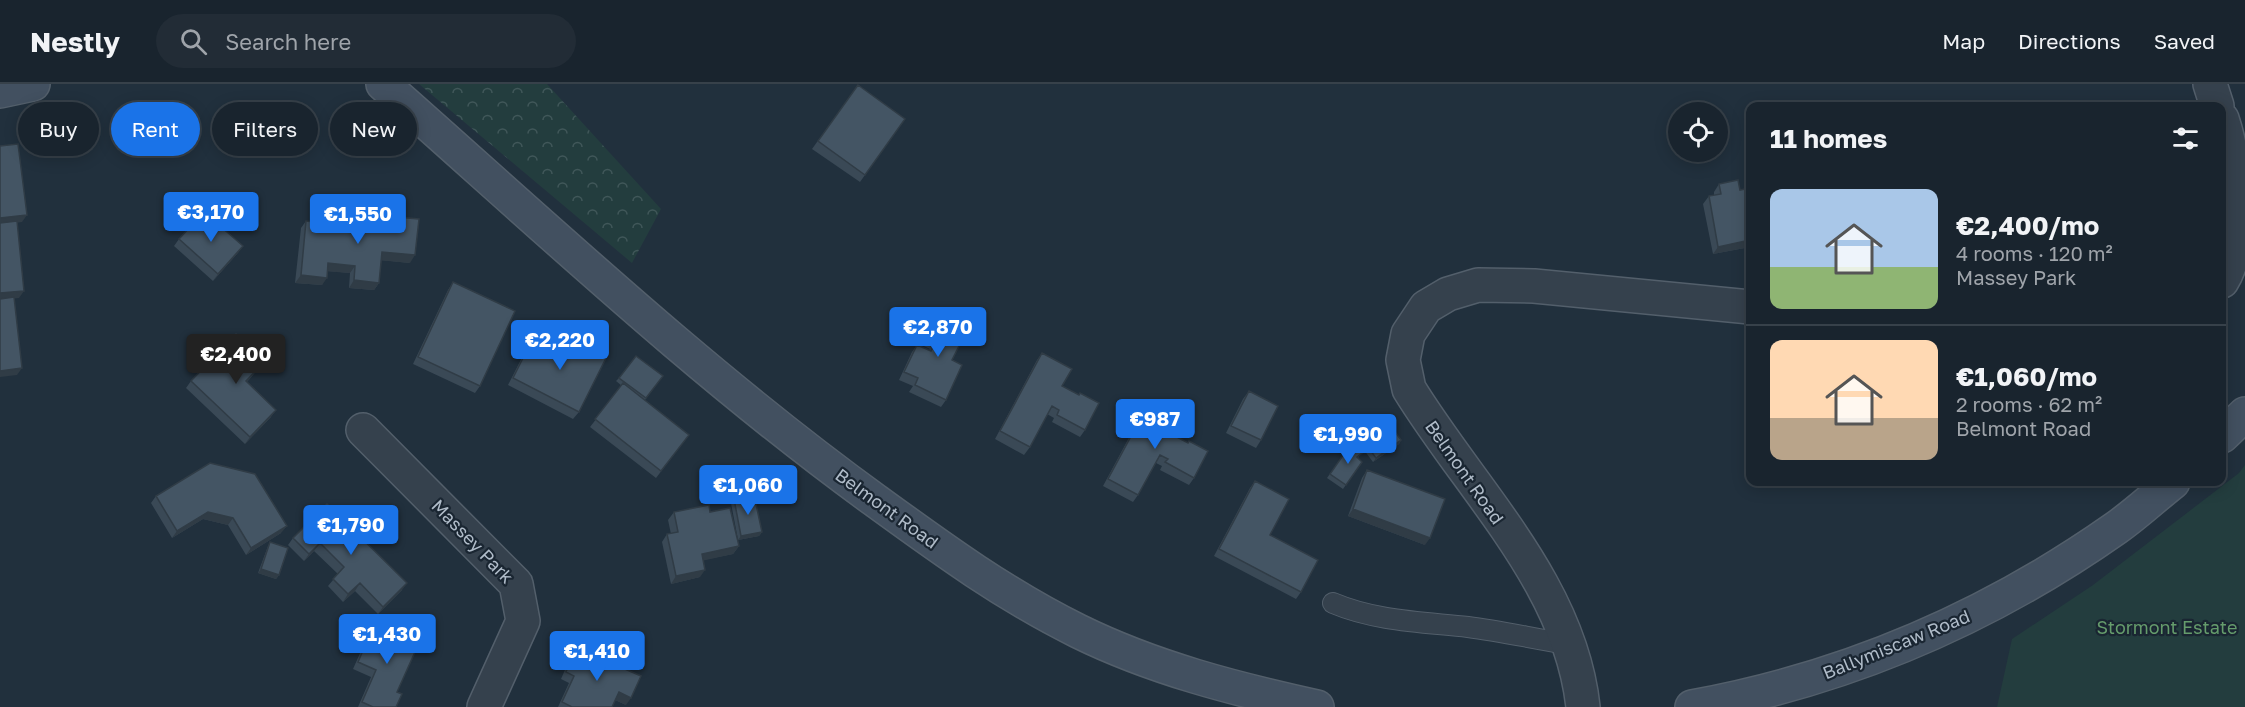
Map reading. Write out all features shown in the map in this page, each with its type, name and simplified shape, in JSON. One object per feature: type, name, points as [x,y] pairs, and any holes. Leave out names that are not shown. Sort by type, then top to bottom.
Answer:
[{"type":"main road","points":[[0,91],[33,84]]},
{"type":"main road","name":"Belmont Road","points":[[383,84],[671,337],[814,456],[989,582],[1078,631],[1155,663],[1242,691],[1317,707]]},
{"type":"main road","points":[[2226,432],[2245,414]]},
{"type":"main road","name":"Ballymiscaw Road","points":[[1692,707],[1749,697],[1848,667],[1950,626],[2024,587],[2108,533],[2168,486]]},
{"type":"street","points":[[2210,84],[2216,102]]},
{"type":"street","points":[[2226,135],[2236,174],[2241,223],[2238,251],[2226,276]]},
{"type":"street","name":"Belmont Road","points":[[1583,707],[1575,661],[1548,598],[1519,548],[1409,389],[1403,360],[1408,334],[1426,307],[1448,294],[1478,285],[1534,286],[1746,307]]},
{"type":"street","name":"Massey Park","points":[[363,430],[516,584],[523,621],[484,707]]},
{"type":"lane","points":[[1333,603],[1348,610],[1413,622],[1470,627],[1568,644]]},
{"type":"green space","points":[[419,84],[547,84],[661,209],[632,263]]},
{"type":"green space","name":"Stormont Estate","points":[[2245,465],[2245,707],[1997,707],[2012,639],[2093,585],[2222,486],[2226,486],[2226,483]]},
{"type":"building","points":[[858,85],[905,119],[865,175],[818,141]]},
{"type":"building","points":[[18,144],[27,215],[0,218],[0,146]]},
{"type":"building","points":[[1738,180],[1740,190],[1746,189],[1746,241],[1718,247],[1709,196],[1721,194],[1719,184]]},
{"type":"building","points":[[204,212],[243,246],[218,274],[179,239]]},
{"type":"building","points":[[361,214],[419,219],[415,255],[382,252],[379,283],[354,280],[355,266],[328,263],[327,278],[301,275],[306,221],[334,224],[334,228],[360,231]]},
{"type":"building","points":[[17,221],[24,291],[0,293],[0,223]]},
{"type":"building","points":[[453,282],[515,311],[480,386],[418,357]]},
{"type":"building","points":[[14,297],[22,368],[0,371],[0,299]]},
{"type":"building","points":[[937,314],[968,328],[952,360],[962,365],[946,400],[915,385],[918,378],[904,372],[917,345],[931,351],[936,341],[926,337]]},
{"type":"building","points":[[536,332],[572,350],[576,343],[606,358],[579,412],[513,378]]},
{"type":"building","points":[[236,334],[265,361],[246,381],[276,410],[250,437],[191,381]]},
{"type":"building","points":[[1042,353],[1072,369],[1062,386],[1099,403],[1085,430],[1057,415],[1059,410],[1052,406],[1030,447],[1000,431]]},
{"type":"building","points":[[636,356],[663,376],[646,398],[619,378]]},
{"type":"building","points":[[623,383],[689,435],[661,471],[595,419]]},
{"type":"building","points":[[1249,391],[1278,406],[1261,440],[1231,426]]},
{"type":"building","points":[[1150,401],[1180,417],[1171,434],[1208,451],[1194,478],[1165,462],[1168,459],[1160,455],[1138,495],[1108,479]]},
{"type":"building","points":[[1383,415],[1401,440],[1376,458],[1358,434]]},
{"type":"building","points":[[1353,441],[1362,453],[1357,457],[1362,462],[1346,485],[1330,474]]},
{"type":"building","points":[[210,463],[255,474],[287,526],[251,548],[233,518],[208,512],[177,531],[156,496]]},
{"type":"building","points":[[1367,470],[1445,499],[1430,538],[1353,509]]},
{"type":"building","points":[[1255,481],[1289,499],[1270,535],[1318,560],[1301,592],[1219,549]]},
{"type":"building","points":[[754,495],[762,532],[741,536],[734,499]]},
{"type":"building","points":[[327,504],[407,583],[383,607],[360,583],[348,594],[333,579],[344,567],[320,543],[309,554],[293,538]]},
{"type":"building","points":[[709,505],[710,512],[730,508],[739,546],[702,554],[705,570],[676,576],[667,534],[678,532],[674,512]]},
{"type":"building","points":[[270,542],[288,548],[279,575],[261,569]]},
{"type":"building","points":[[375,623],[419,643],[397,692],[402,694],[396,707],[373,707],[362,702],[376,670],[358,662]]},
{"type":"building","points":[[576,648],[641,676],[631,698],[619,692],[612,707],[572,707],[562,702],[574,676],[566,672]]}]
